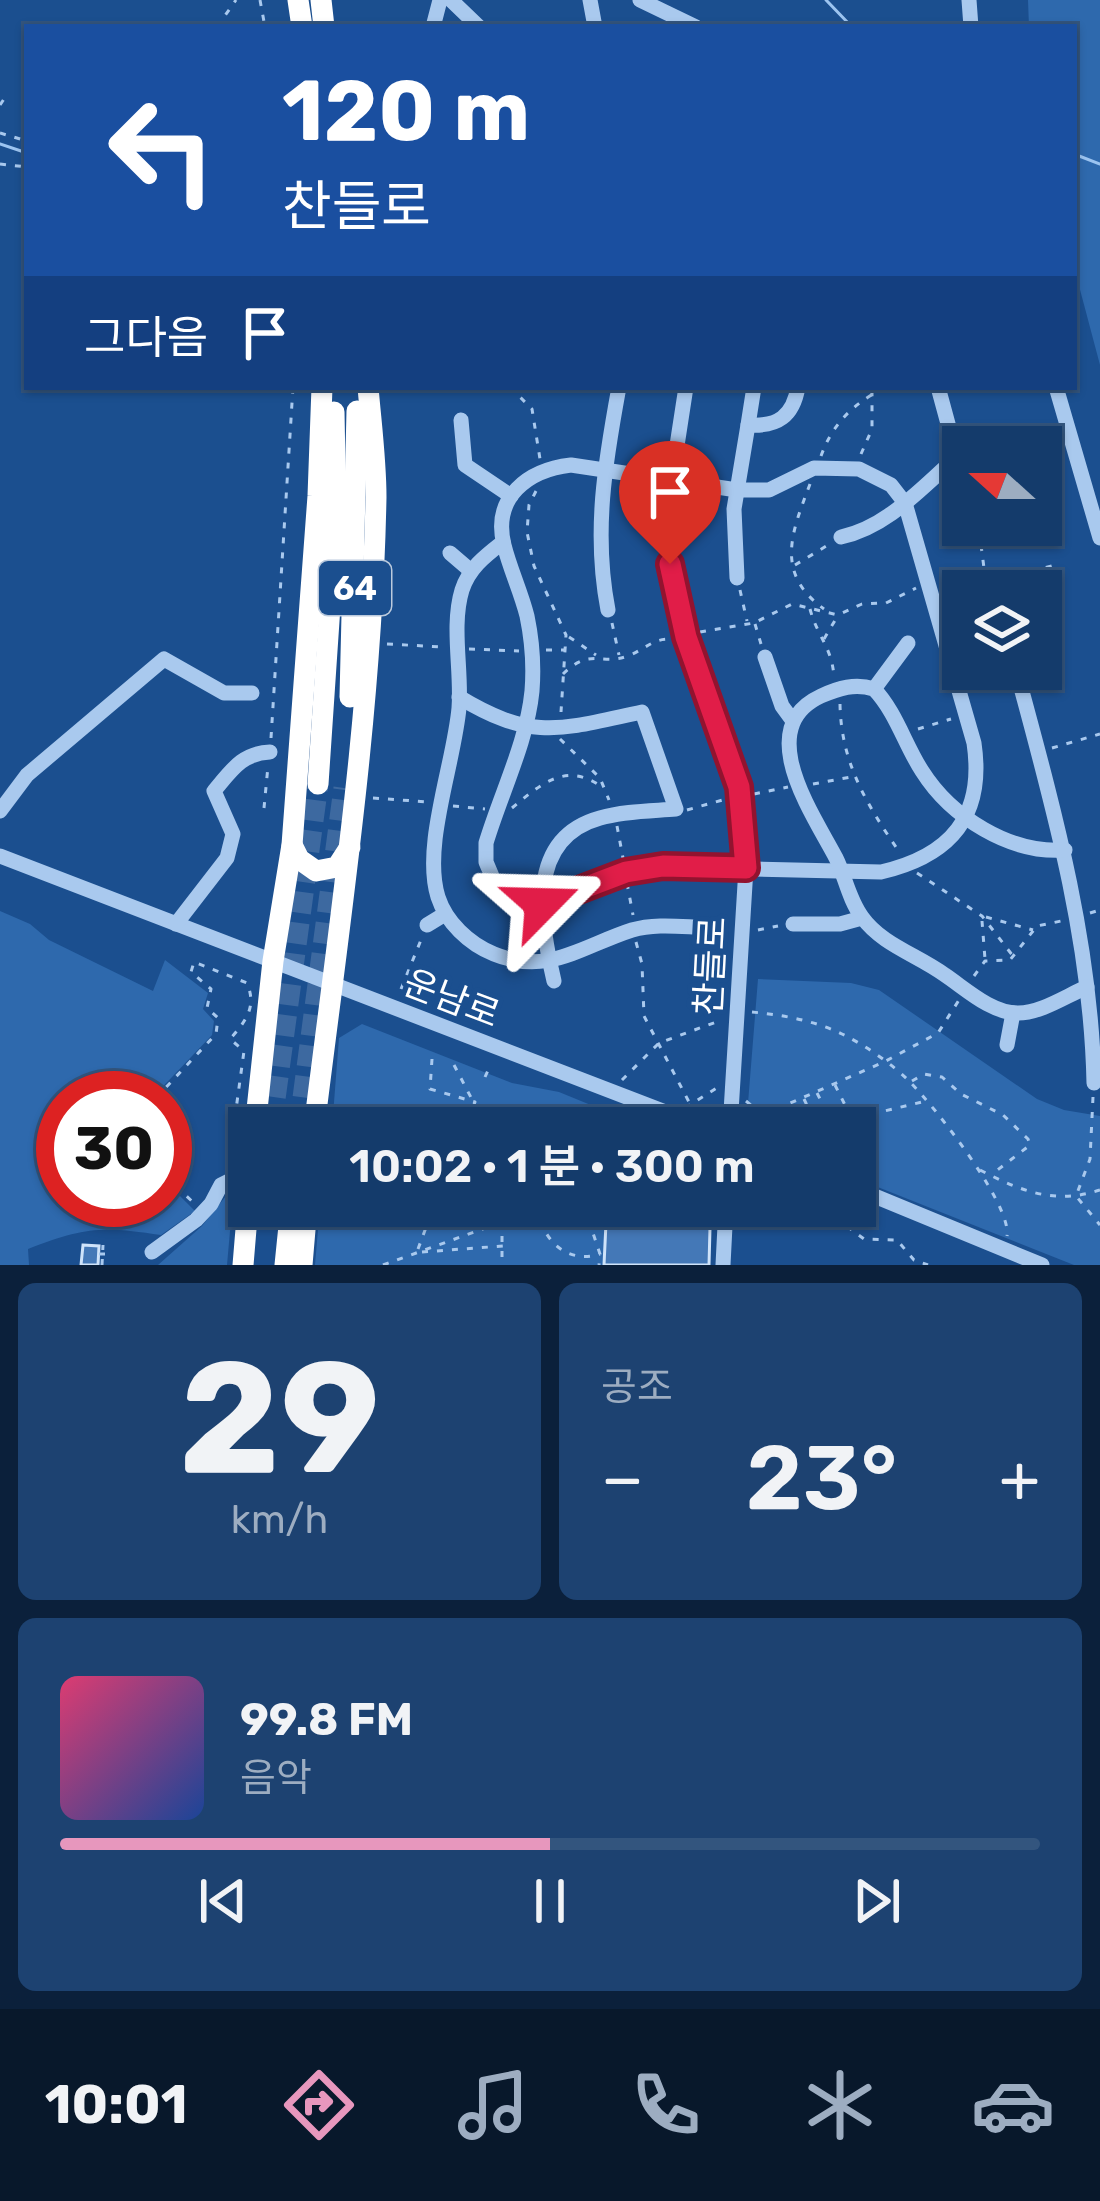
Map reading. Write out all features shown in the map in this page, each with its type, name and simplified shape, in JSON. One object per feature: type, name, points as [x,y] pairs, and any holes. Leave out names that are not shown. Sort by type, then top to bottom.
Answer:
[{"type":"highway","points":[[257,1107],[292,845],[322,390]]},
{"type":"highway","name":"64","points":[[318,784],[336,517],[334,390]]},
{"type":"highway","name":"64","points":[[355,793],[357,390]]},
{"type":"highway","points":[[317,1107],[352,843],[369,642],[376,493],[368,390]]},
{"type":"highway","points":[[292,845],[298,859],[316,871],[337,867],[352,843]]},
{"type":"highway","points":[[242,1265],[246,1227]]},
{"type":"highway","points":[[256,1265],[260,1227]]},
{"type":"highway","points":[[285,1265],[289,1227]]},
{"type":"highway","points":[[302,1265],[305,1227]]},
{"type":"street","points":[[451,0],[476,24]]},
{"type":"street","points":[[640,0],[657,4],[691,24]]},
{"type":"street","points":[[608,610],[598,534],[618,390]]},
{"type":"street","name":"찬들로","points":[[686,390],[672,478],[670,564],[686,637],[739,787],[746,868],[731,1107]]},
{"type":"street","points":[[737,578],[737,490],[754,390]]},
{"type":"street","points":[[748,425],[764,426],[787,416],[797,390]]},
{"type":"street","points":[[939,390],[949,426]]},
{"type":"street","points":[[1056,390],[1100,538]]},
{"type":"street","points":[[461,420],[464,465],[511,496]]},
{"type":"street","points":[[571,465],[604,471],[737,490],[769,490],[814,468],[835,466],[877,475],[905,503],[978,769],[975,793],[964,818],[936,852],[912,865],[880,872],[663,866],[626,872],[542,904],[508,896],[494,881],[486,862],[486,842],[532,692],[532,652],[520,591],[503,542],[503,520],[511,496],[526,477],[545,468],[571,465]]},
{"type":"street","points":[[841,537],[859,533],[905,503],[942,470]]},
{"type":"street","points":[[503,542],[471,571],[459,600],[459,697],[451,769],[433,848],[437,894],[445,914],[476,944],[527,963],[550,963],[635,929],[696,927]]},
{"type":"street","points":[[450,554],[471,571]]},
{"type":"street","points":[[874,688],[908,644]]},
{"type":"street","points":[[764,657],[782,706],[793,721]]},
{"type":"street","points":[[0,811],[27,775],[164,658],[224,693],[252,693]]},
{"type":"street","points":[[1065,850],[1038,852],[964,818],[924,775],[911,733],[874,688],[848,686],[827,693],[807,703],[793,721],[796,780],[862,918],[896,947],[1013,1013],[1039,1009],[1087,987]]},
{"type":"street","points":[[1022,690],[1065,850],[1087,987],[1094,1083]]},
{"type":"street","points":[[459,697],[524,727],[567,728],[650,710],[680,810],[598,818],[563,838],[543,876],[542,904],[554,981]]},
{"type":"street","points":[[176,924],[226,858],[233,834],[214,791],[253,752],[270,752]]},
{"type":"street","name":"운남로","points":[[0,856],[651,1107]]},
{"type":"street","points":[[427,925],[445,914]]},
{"type":"street","points":[[793,924],[840,924],[862,918]]},
{"type":"street","points":[[1007,1045],[1013,1013]]},
{"type":"street","points":[[152,1252],[196,1220],[220,1185],[228,1181]]},
{"type":"street","points":[[876,1197],[1042,1265]]},
{"type":"street","points":[[723,1265],[725,1227]]},
{"type":"path","points":[[264,808],[293,390]]},
{"type":"path","points":[[513,390],[532,409],[541,461]]},
{"type":"path","points":[[856,460],[872,430],[872,390]]},
{"type":"path","points":[[821,458],[838,424],[873,394]]},
{"type":"path","points":[[813,477],[790,541],[802,587],[830,613]]},
{"type":"path","points":[[542,479],[529,506],[527,532],[534,566],[566,635],[597,656]]},
{"type":"path","points":[[794,566],[841,537]]},
{"type":"path","points":[[1037,570],[1059,564]]},
{"type":"path","points":[[737,578],[764,657]]},
{"type":"path","points":[[935,580],[942,581]]},
{"type":"path","points":[[824,639],[838,615],[862,604],[886,603],[923,584]]},
{"type":"path","points":[[692,634],[751,623],[792,604],[838,615]]},
{"type":"path","points":[[809,607],[832,652],[834,684]]},
{"type":"path","points":[[608,610],[620,658]]},
{"type":"path","points":[[566,635],[560,742],[600,778],[615,813],[625,866]]},
{"type":"path","points":[[562,677],[584,658],[620,658],[654,641],[676,640]]},
{"type":"path","points":[[379,643],[452,648]]},
{"type":"path","points":[[467,649],[524,652]]},
{"type":"path","points":[[538,651],[564,650]]},
{"type":"path","points":[[840,696],[852,776],[904,860]]},
{"type":"path","points":[[911,733],[959,716]]},
{"type":"path","points":[[1044,750],[1100,734]]},
{"type":"path","points":[[505,809],[547,779],[568,774],[590,778],[605,789]]},
{"type":"path","points":[[804,785],[852,776]]},
{"type":"path","points":[[754,794],[790,787]]},
{"type":"path","points":[[355,793],[437,802]]},
{"type":"path","points":[[680,810],[726,799]]},
{"type":"path","points":[[451,806],[489,809]]},
{"type":"path","points":[[915,872],[982,916],[1033,930]]},
{"type":"path","points":[[626,879],[636,952],[642,964],[644,1016],[689,1102]]},
{"type":"path","points":[[1084,917],[1100,910]]},
{"type":"path","points":[[982,916],[1013,956]]},
{"type":"path","points":[[969,983],[985,961],[982,916]]},
{"type":"path","points":[[985,961],[1013,956],[1037,926],[1071,919]]},
{"type":"path","points":[[756,930],[793,924]]},
{"type":"path","points":[[400,989],[427,925]]},
{"type":"path","points":[[696,927],[725,928]]},
{"type":"path","points":[[181,1071],[216,1034],[218,1018],[207,1007],[211,989],[191,972],[194,962],[247,983],[249,1018],[230,1039],[244,1051],[228,1168],[218,1176]]},
{"type":"path","points":[[782,1107],[938,1033],[962,995]]},
{"type":"path","points":[[752,1012],[791,1016],[842,1034],[910,1082],[979,1169],[1010,1222],[1007,1238]]},
{"type":"path","points":[[622,1080],[659,1043],[719,1022]]},
{"type":"path","points":[[432,1059],[430,1089],[475,1102]]},
{"type":"path","points":[[454,1066],[478,1107]]},
{"type":"path","points":[[485,1076],[489,1068]]},
{"type":"path","points":[[910,1082],[924,1074],[942,1077],[961,1094],[1004,1115],[1028,1139],[1030,1144],[991,1175]]},
{"type":"path","points":[[1076,1196],[1090,1159],[1094,1083]]},
{"type":"path","points":[[834,1084],[846,1107]]},
{"type":"path","points":[[685,1107],[720,1086]]},
{"type":"path","points":[[816,1092],[824,1107]]},
{"type":"path","points":[[803,1097],[807,1107]]},
{"type":"path","points":[[745,1100],[753,1107]]},
{"type":"path","points":[[876,1112],[925,1101]]},
{"type":"path","points":[[473,1107],[475,1102]]},
{"type":"path","points":[[979,1169],[1021,1191],[1055,1198],[1100,1190]]},
{"type":"path","points":[[1076,1196],[1100,1225]]},
{"type":"path","points":[[192,1202],[200,1203]]},
{"type":"path","points":[[416,1252],[426,1227]]},
{"type":"path","points":[[383,1265],[488,1227]]},
{"type":"path","points":[[502,1265],[503,1227]]},
{"type":"path","points":[[542,1227],[554,1246],[576,1257],[600,1254]]},
{"type":"path","points":[[591,1227],[599,1265]]},
{"type":"path","points":[[849,1227],[864,1239],[897,1240],[914,1260],[928,1265]]},
{"type":"path","points":[[102,1265],[103,1245]]},
{"type":"path","points":[[416,1252],[503,1246]]},
{"type":"path","points":[[100,1254],[110,1254]]},
{"type":"shaded area","points":[[1028,0],[1100,0],[1100,365],[1077,278],[1077,24],[1029,24]]},
{"type":"shaded area","points":[[0,911],[153,991],[165,960],[208,993],[203,1009],[214,1021],[212,1035],[178,1071],[36,1071],[36,1227],[172,1227],[161,1235],[108,1230],[64,1236],[28,1249],[29,1265],[0,1265]]},
{"type":"shaded area","points":[[758,979],[851,983],[879,990],[1037,1099],[1100,1116],[1100,1265],[1074,1265],[876,1186],[876,1107],[748,1107]]},
{"type":"shaded area","points":[[362,1024],[512,1083],[559,1092],[596,1107],[334,1107],[339,1038]]},
{"type":"shaded area","points":[[228,1194],[227,1265],[158,1265],[202,1226]]},
{"type":"shaded area","points":[[318,1227],[607,1227],[604,1265],[315,1265]]},
{"type":"building","points":[[606,1227],[710,1228],[709,1265],[604,1265]]},
{"type":"building","points":[[83,1245],[99,1246],[98,1265],[81,1265]]},
{"type":"waterway","points":[[826,0],[849,24]]},
{"type":"waterway","points":[[0,144],[24,152]]},
{"type":"waterway","points":[[1077,155],[1100,164]]},
{"type":"tunnel","points":[[274,1107],[318,784]]},
{"type":"tunnel","points":[[302,1107],[344,788]]},
{"type":"route","points":[[542,904],[626,872],[663,866],[746,868],[739,787],[686,637],[670,564]]}]
